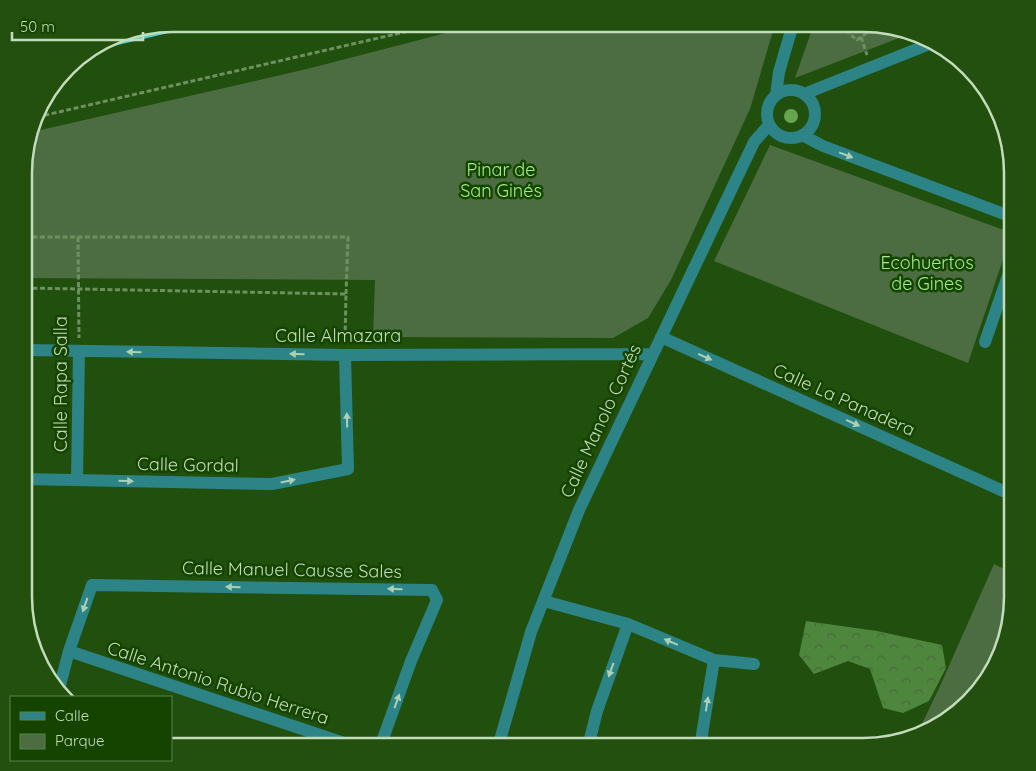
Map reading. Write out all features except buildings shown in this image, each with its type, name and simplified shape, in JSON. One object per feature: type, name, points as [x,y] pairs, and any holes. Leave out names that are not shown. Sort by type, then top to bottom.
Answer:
[{"type":"street","points":[[776,95],[790,90],[804,94],[814,107],[813,123],[802,135],[794,138],[780,135],[769,125],[767,119],[768,106],[776,95],[791,33]]},
{"type":"street","points":[[804,94],[923,46]]},
{"type":"street","name":"Calle Manolo Cortés","points":[[501,738],[532,632],[579,510],[754,142],[769,125]]},
{"type":"street","points":[[802,135],[823,146],[1003,214]]},
{"type":"street","points":[[985,342],[1003,290]]},
{"type":"street","name":"Calle La Panadera","points":[[661,337],[1003,491]]},
{"type":"street","name":"Calle Almazara","points":[[32,350],[345,354],[652,354]]},
{"type":"street","name":"Calle Rapa Salla","points":[[77,480],[79,351]]},
{"type":"street","name":"Calle Gordal","points":[[33,479],[272,484],[348,469],[345,354]]},
{"type":"street","name":"Calle Manuel Causse Sales","points":[[61,682],[69,651],[92,585],[432,590],[436,600],[411,660],[383,738]]},
{"type":"street","points":[[544,601],[628,624],[714,660],[754,664]]},
{"type":"street","points":[[590,738],[597,711],[628,624]]},
{"type":"street","name":"Calle Antonio Rubio Herrera","points":[[69,651],[329,738]]},
{"type":"street","points":[[701,738],[714,660]]},
{"type":"path","points":[[45,115],[400,33]]},
{"type":"path","points":[[849,33],[857,40],[866,33]]},
{"type":"path","points":[[32,237],[348,237],[345,354]]},
{"type":"path","name":"Calle Rapa Salla","points":[[78,237],[79,351]]},
{"type":"path","points":[[32,288],[346,294]]},
{"type":"green space","name":"Pinar de San Ginés","points":[[446,33],[772,33],[750,109],[671,280],[648,318],[613,338],[373,337],[375,280],[32,278],[32,174],[39,130],[307,69]]},
{"type":"green space","points":[[811,33],[872,33],[900,37],[795,78]]},
{"type":"green space","name":"Ecohuertos de Gines","points":[[770,145],[1003,230],[1003,260],[968,363],[714,261]]},
{"type":"green space","points":[[994,564],[1003,568],[1003,607],[999,634],[993,651],[985,668],[968,690],[941,715],[921,726]]},
{"type":"green space","points":[[806,621],[877,631],[942,645],[946,668],[929,701],[903,713],[883,708],[870,669],[848,661],[814,674],[799,655]]}]
